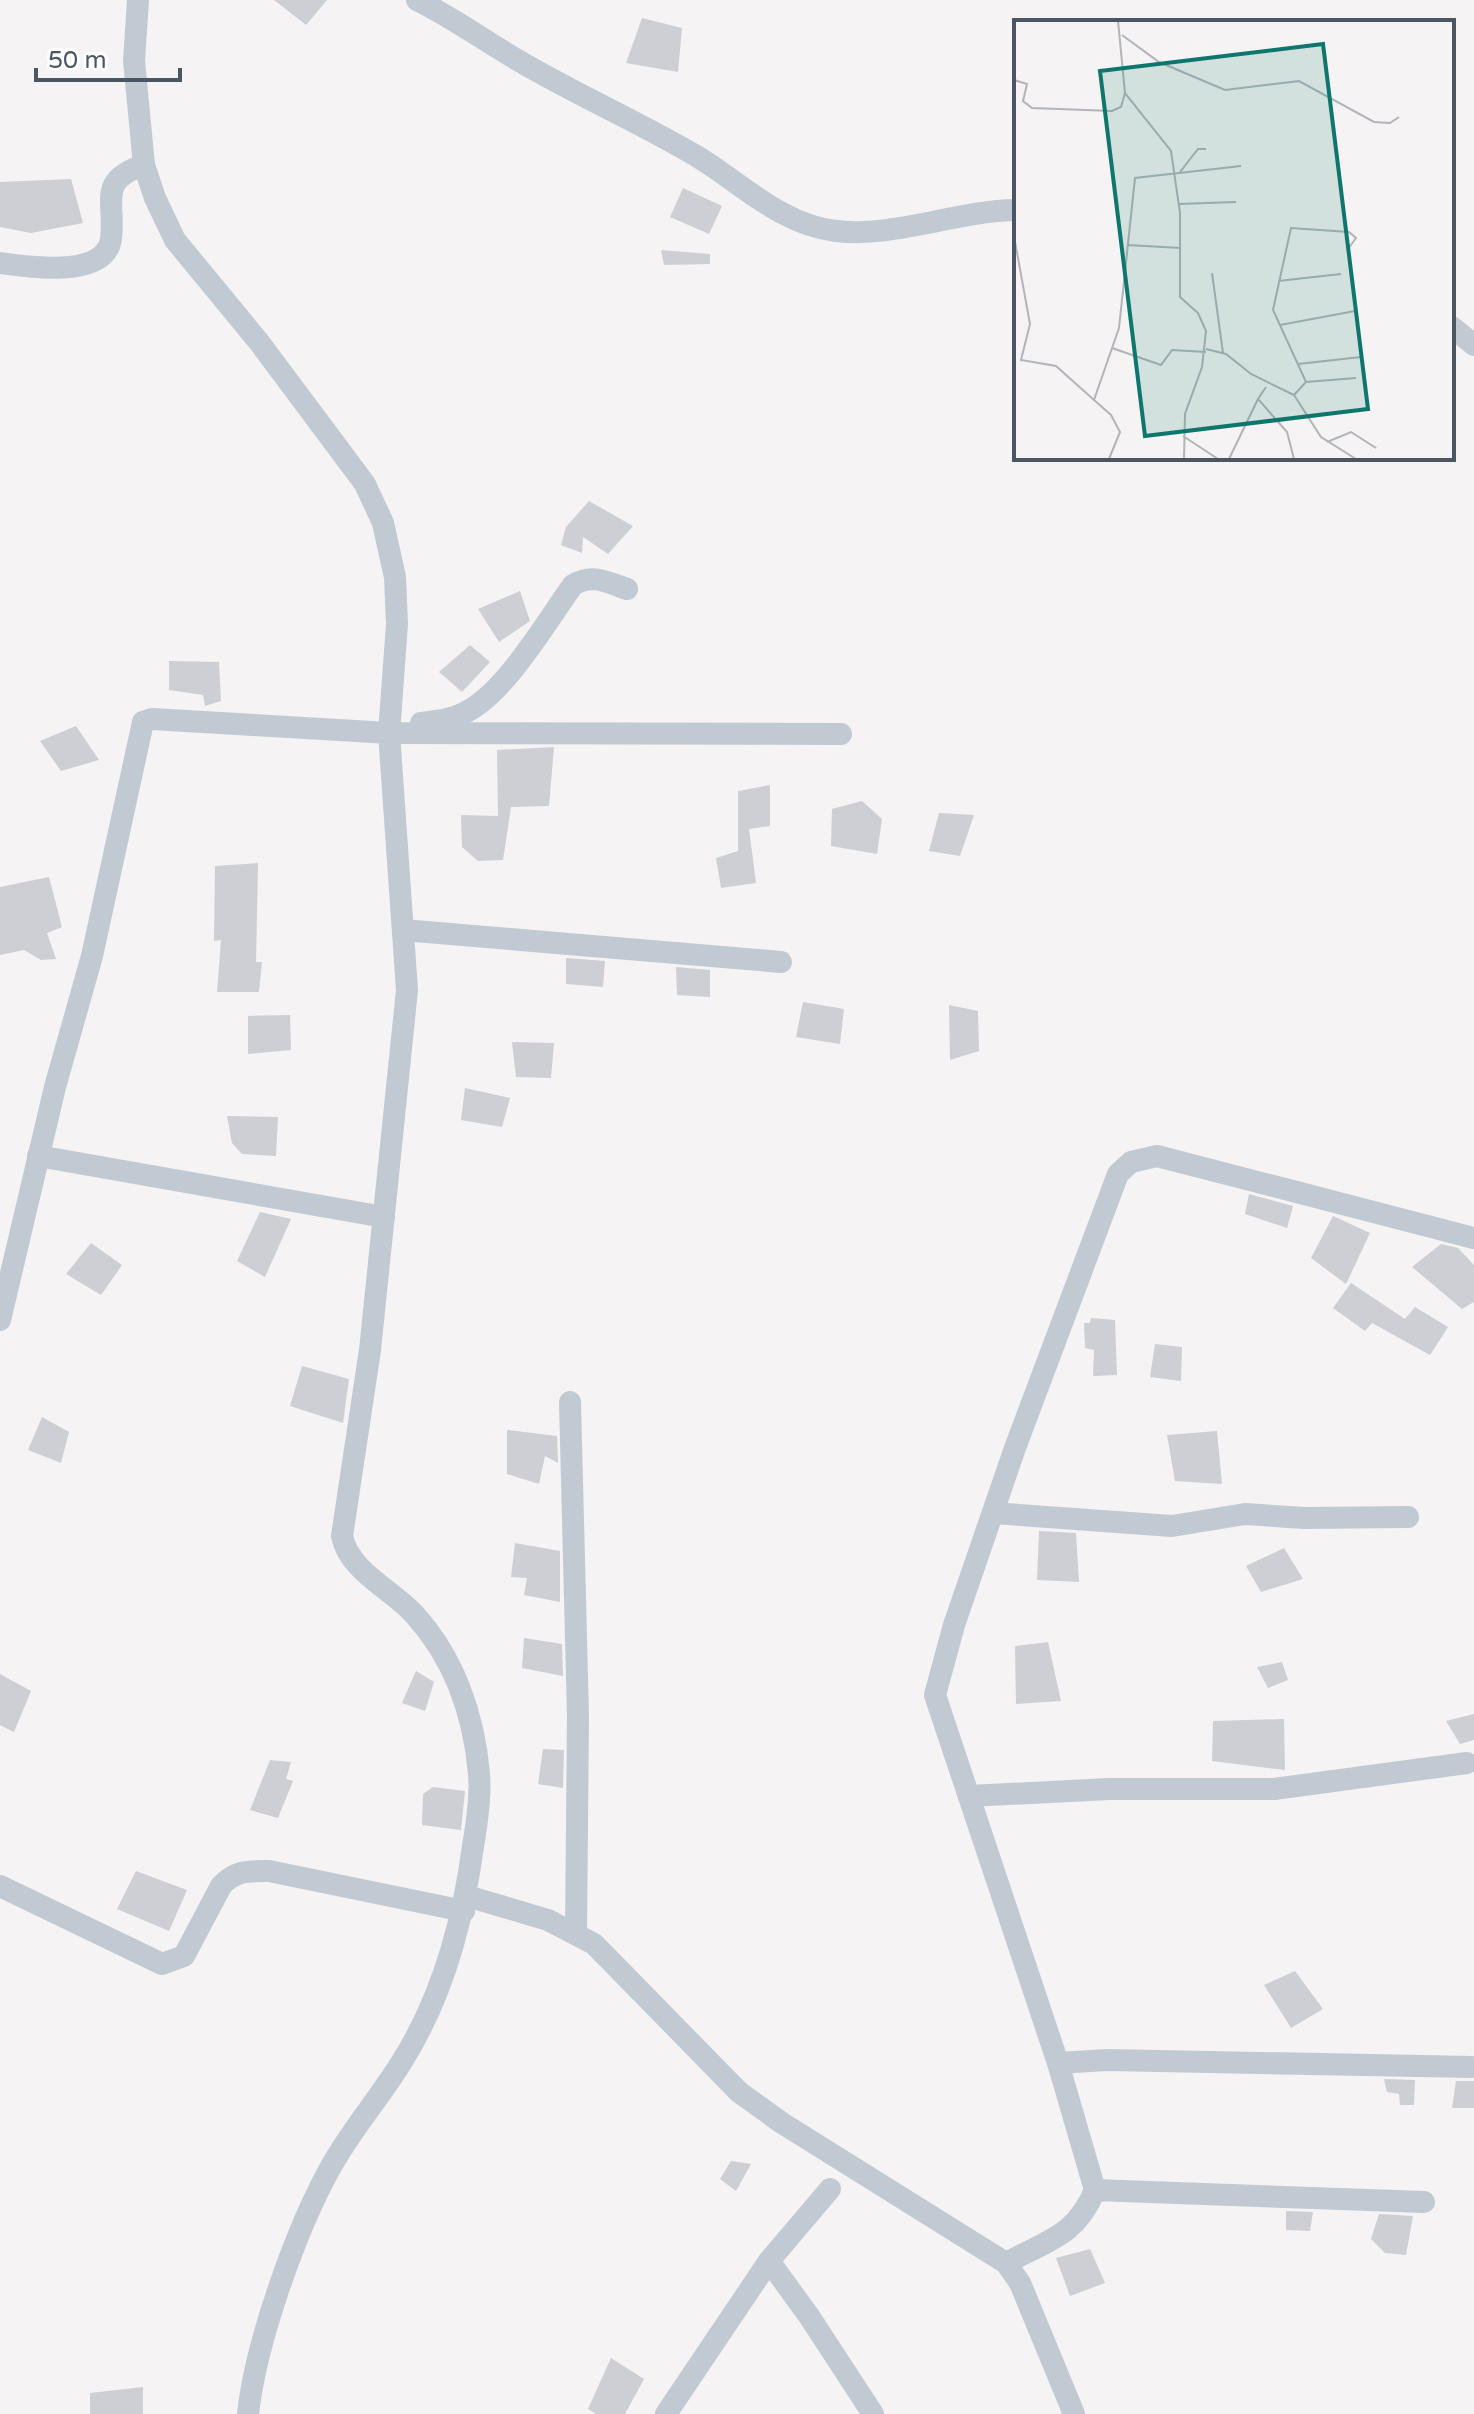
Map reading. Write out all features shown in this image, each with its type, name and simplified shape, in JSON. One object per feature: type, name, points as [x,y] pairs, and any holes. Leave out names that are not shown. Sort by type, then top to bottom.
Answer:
[{"type":"street","points":[[138,0],[134,61],[144,165],[155,198],[175,240],[325,427],[365,484],[383,523],[395,577],[406,1011],[370,1350],[342,1536],[349,1555],[415,1615],[446,1655],[457,1679],[480,1775],[466,1903],[430,2009],[402,2061],[334,2161],[304,2221],[276,2301],[248,2414]]},
{"type":"street","points":[[417,0],[462,22],[530,67],[689,153],[769,206],[798,220],[832,231],[863,233],[980,210],[1014,210]]},
{"type":"street","points":[[0,263],[48,270],[78,265],[106,251],[111,238],[110,193],[119,177],[144,165]]},
{"type":"street","points":[[1454,329],[1474,345]]},
{"type":"street","points":[[400,733],[416,724],[452,718],[476,706],[514,666],[573,585],[591,578],[627,589]]},
{"type":"street","points":[[0,1320],[38,1156],[92,956],[143,722],[152,719],[400,733],[841,734]]},
{"type":"street","points":[[403,930],[781,962]]},
{"type":"street","points":[[38,1156],[384,1217]]},
{"type":"street","points":[[1006,2263],[1071,2229],[1081,2219],[1095,2190],[1058,2063],[935,1695],[993,1513],[1118,1174],[1131,1162],[1157,1156],[1474,1238]]},
{"type":"street","points":[[570,1402],[578,1716],[576,1933]]},
{"type":"street","points":[[993,1513],[1172,1526],[1245,1514],[1304,1518],[1408,1517]]},
{"type":"street","points":[[969,1796],[1109,1789],[1274,1789],[1467,1763]]},
{"type":"street","points":[[0,1886],[162,1964],[184,1956],[221,1886],[229,1877],[244,1871],[269,1871],[466,1903],[548,1920],[576,1933],[594,1944],[629,1978],[739,2092],[782,2123],[1006,2263],[1020,2283],[1074,2414]]},
{"type":"street","points":[[1058,2063],[1133,2060],[1472,2067]]},
{"type":"street","points":[[666,2414],[769,2261],[830,2189]]},
{"type":"street","points":[[1095,2190],[1424,2202]]},
{"type":"street","points":[[769,2261],[873,2414]]},
{"type":"building","points":[[274,0],[327,0],[306,25]]},
{"type":"building","points":[[642,18],[682,28],[678,72],[626,63]]},
{"type":"building","points":[[71,179],[83,223],[31,233],[0,227],[0,182]]},
{"type":"building","points":[[683,188],[722,206],[709,234],[670,217]]},
{"type":"building","points":[[661,250],[710,254],[710,264],[664,265]]},
{"type":"building","points":[[589,501],[633,526],[608,554],[583,537],[582,553],[561,545],[566,527]]},
{"type":"building","points":[[520,591],[530,621],[499,642],[478,609]]},
{"type":"building","points":[[470,645],[490,662],[462,692],[439,672]]},
{"type":"building","points":[[169,661],[219,662],[221,701],[205,706],[203,695],[169,690]]},
{"type":"building","points":[[76,726],[99,760],[61,771],[40,741]]},
{"type":"building","points":[[554,747],[549,806],[511,807],[503,860],[478,861],[462,847],[461,815],[498,816],[497,750]]},
{"type":"building","points":[[770,785],[770,826],[749,829],[756,883],[721,888],[716,858],[738,851],[738,791]]},
{"type":"building","points":[[862,801],[882,819],[877,854],[831,846],[832,809]]},
{"type":"building","points":[[939,813],[974,815],[960,856],[929,851]]},
{"type":"building","points":[[258,863],[256,962],[262,962],[259,992],[217,992],[221,940],[214,941],[215,866]]},
{"type":"building","points":[[49,877],[62,927],[47,933],[56,959],[41,960],[24,950],[0,955],[0,887]]},
{"type":"building","points":[[566,958],[605,961],[603,987],[566,984]]},
{"type":"building","points":[[676,967],[710,970],[710,997],[677,995]]},
{"type":"building","points":[[803,1002],[844,1009],[840,1044],[796,1037]]},
{"type":"building","points":[[949,1005],[978,1011],[979,1051],[950,1060]]},
{"type":"building","points":[[290,1015],[291,1050],[248,1054],[248,1016]]},
{"type":"building","points":[[512,1042],[554,1043],[551,1078],[516,1077]]},
{"type":"building","points":[[465,1088],[510,1098],[502,1127],[461,1120]]},
{"type":"building","points":[[227,1116],[278,1117],[276,1156],[242,1154],[232,1143]]},
{"type":"building","points":[[1249,1194],[1293,1206],[1287,1228],[1245,1214]]},
{"type":"building","points":[[260,1212],[291,1219],[265,1277],[237,1261]]},
{"type":"building","points":[[1333,1216],[1370,1233],[1346,1284],[1311,1258]]},
{"type":"building","points":[[91,1243],[122,1265],[101,1295],[66,1274]]},
{"type":"building","points":[[1441,1244],[1458,1248],[1474,1265],[1474,1302],[1462,1309],[1412,1267]]},
{"type":"building","points":[[1351,1283],[1405,1319],[1415,1307],[1448,1327],[1430,1355],[1372,1323],[1365,1331],[1333,1308]]},
{"type":"building","points":[[1091,1318],[1115,1320],[1117,1375],[1093,1376],[1094,1350],[1085,1348],[1084,1323],[1090,1323]]},
{"type":"building","points":[[1155,1344],[1182,1347],[1181,1381],[1150,1377]]},
{"type":"building","points":[[302,1366],[349,1379],[343,1423],[290,1406]]},
{"type":"building","points":[[42,1417],[69,1432],[61,1463],[28,1450]]},
{"type":"building","points":[[507,1430],[557,1436],[558,1463],[545,1456],[539,1484],[507,1474]]},
{"type":"building","points":[[1217,1431],[1222,1484],[1175,1481],[1167,1435]]},
{"type":"building","points":[[1039,1531],[1076,1533],[1079,1582],[1037,1580]]},
{"type":"building","points":[[515,1543],[560,1551],[560,1602],[524,1595],[527,1578],[511,1577]]},
{"type":"building","points":[[1284,1548],[1303,1579],[1261,1592],[1246,1566]]},
{"type":"building","points":[[524,1638],[562,1644],[563,1676],[522,1668]]},
{"type":"building","points":[[1048,1642],[1061,1701],[1016,1704],[1015,1646]]},
{"type":"building","points":[[1282,1662],[1288,1680],[1268,1688],[1257,1667]]},
{"type":"building","points":[[416,1671],[434,1682],[425,1711],[402,1703]]},
{"type":"building","points":[[0,1674],[31,1691],[14,1732],[0,1725]]},
{"type":"building","points":[[1474,1714],[1474,1740],[1460,1744],[1446,1721]]},
{"type":"building","points":[[1284,1719],[1285,1770],[1212,1761],[1213,1721]]},
{"type":"building","points":[[543,1749],[564,1750],[563,1788],[538,1784]]},
{"type":"building","points":[[270,1760],[291,1762],[286,1779],[293,1781],[278,1818],[250,1810]]},
{"type":"building","points":[[433,1787],[465,1791],[461,1830],[422,1825],[423,1794]]},
{"type":"building","points":[[136,1871],[187,1890],[169,1931],[117,1909]]},
{"type":"building","points":[[1295,1971],[1323,2009],[1291,2028],[1264,1985]]},
{"type":"building","points":[[1384,2079],[1415,2080],[1414,2105],[1400,2105],[1399,2094],[1387,2092]]},
{"type":"building","points":[[1456,2081],[1474,2081],[1474,2108],[1452,2108]]},
{"type":"building","points":[[731,2161],[751,2164],[736,2191],[720,2179]]},
{"type":"building","points":[[1286,2211],[1313,2212],[1310,2231],[1286,2230]]},
{"type":"building","points":[[1379,2214],[1413,2216],[1406,2255],[1385,2253],[1371,2239]]},
{"type":"building","points":[[1090,2249],[1105,2283],[1070,2296],[1056,2258]]},
{"type":"building","points":[[611,2358],[644,2379],[625,2414],[596,2414],[588,2409]]},
{"type":"building","points":[[143,2387],[143,2414],[90,2414],[90,2393]]}]
